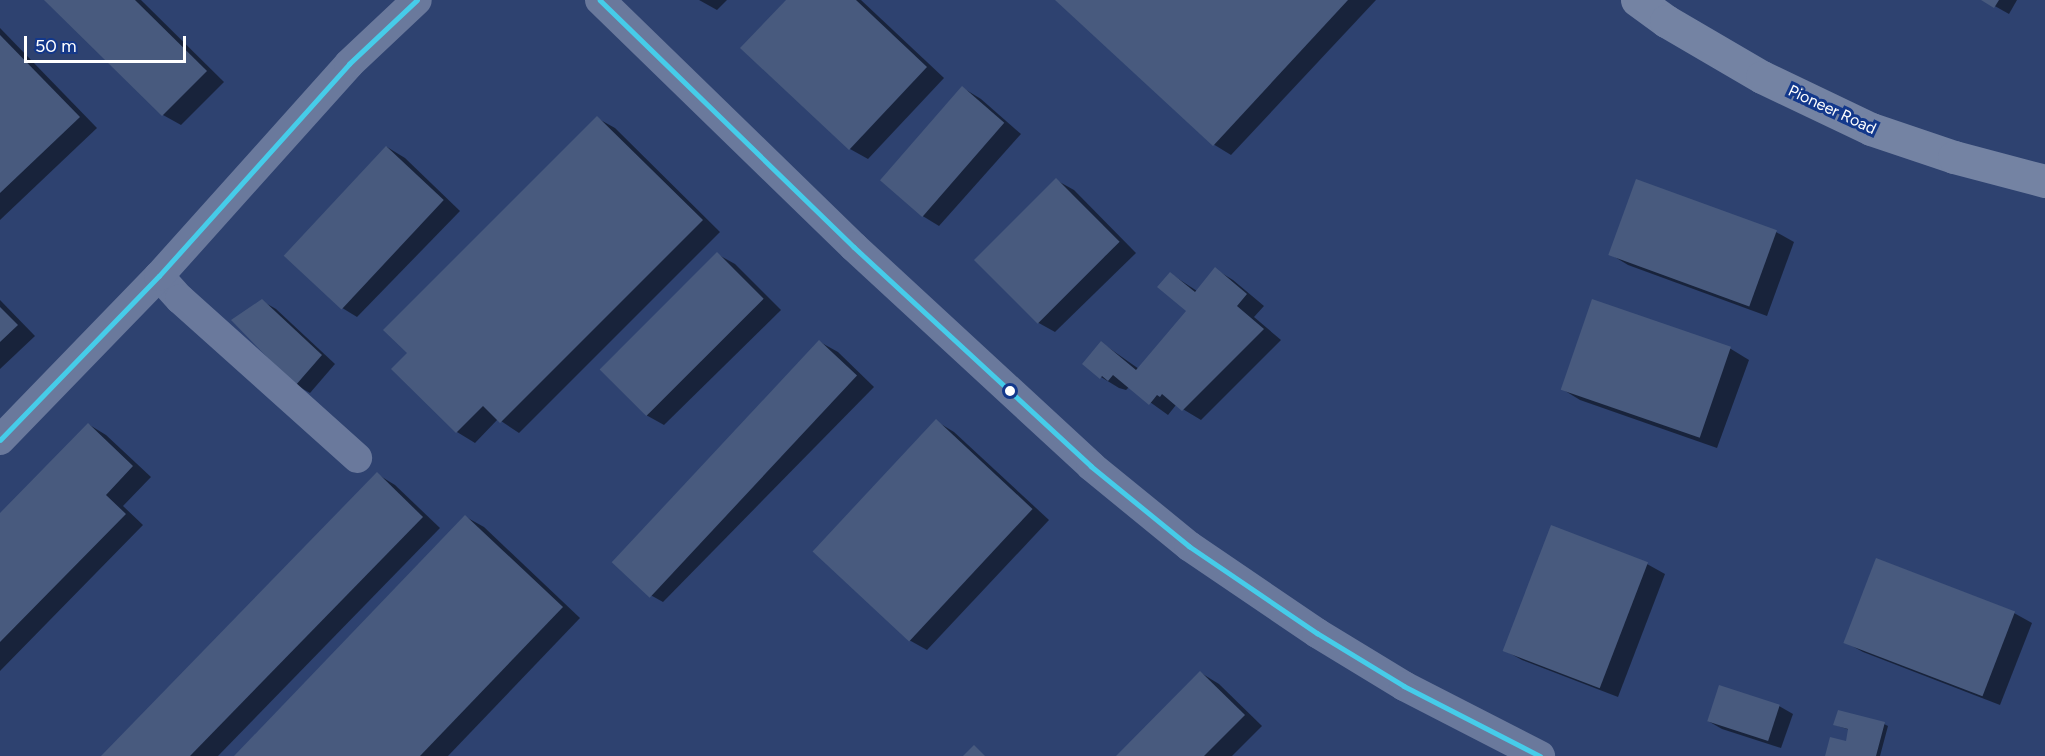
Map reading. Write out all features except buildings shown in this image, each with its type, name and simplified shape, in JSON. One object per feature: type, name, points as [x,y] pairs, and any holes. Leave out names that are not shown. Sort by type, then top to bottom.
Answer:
[{"type":"main road","name":"Pioneer Road","points":[[1637,0],[1666,21],[1762,77],[1871,129],[1954,157],[2045,181]]},
{"type":"street","points":[[0,440],[159,276],[350,64],[417,0]]},
{"type":"street","points":[[600,0],[854,247],[1091,466],[1189,546],[1317,633],[1404,686],[1540,756]]},
{"type":"street","points":[[159,276],[180,299],[357,458]]},
{"type":"transit line","points":[[0,440],[159,276],[349,64],[417,0]]},
{"type":"transit line","points":[[600,0],[854,247],[1091,466],[1189,546],[1317,633],[1404,686],[1540,756]]}]
